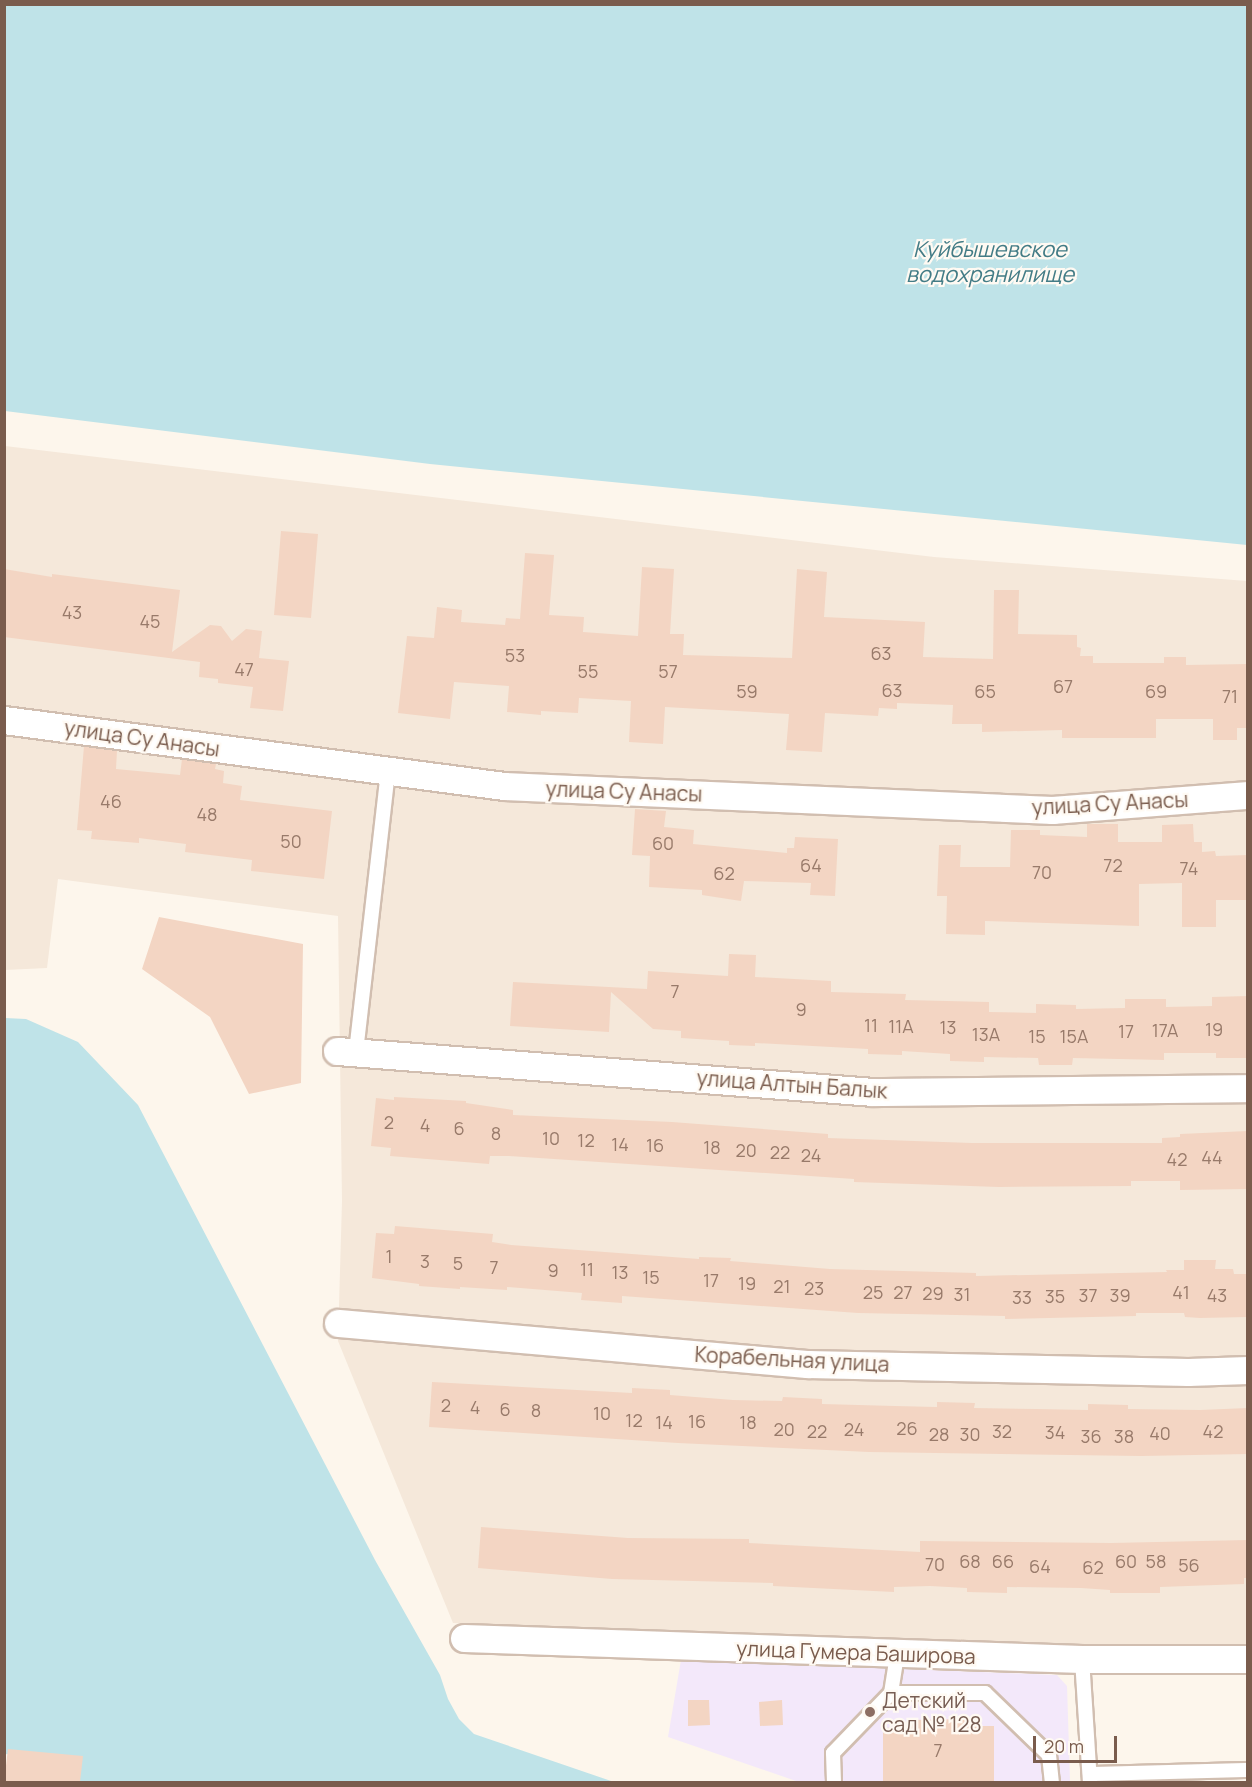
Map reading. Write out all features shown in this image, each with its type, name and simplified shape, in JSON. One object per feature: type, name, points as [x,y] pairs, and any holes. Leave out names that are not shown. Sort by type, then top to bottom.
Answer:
[{"type":"street","name":"улица Су Анасы","points":[[4,720],[504,786],[1052,810],[1248,795]]},
{"type":"street","name":"улица Алтын Балык","points":[[346,1052],[873,1092],[1248,1088]]},
{"type":"street","name":"Корабельная улица","points":[[338,1323],[807,1364],[1188,1372],[1248,1370]]},
{"type":"street","name":"улица Гумера Баширова","points":[[464,1638],[1082,1659],[1248,1659]]},
{"type":"lane","points":[[346,1052],[388,771]]},
{"type":"lane","points":[[834,1782],[833,1753],[891,1693],[897,1654]]},
{"type":"lane","points":[[1082,1659],[1090,1778],[1248,1770]]},
{"type":"lane","points":[[891,1693],[985,1693],[1049,1755],[1052,1782]]},
{"type":"shaded area","points":[[5,446],[934,557],[1247,581],[1247,1644],[1071,1653],[453,1623],[338,1341],[342,1201],[338,916],[58,879],[47,968],[5,970]]},
{"type":"shaded area","name":"Детский сад № 128","points":[[681,1660],[1057,1675],[1067,1686],[1070,1782],[799,1782],[668,1737]]},
{"type":"water","name":"Куйбышевское водохранилище","points":[[5,4],[1247,5],[1247,545],[430,464],[5,411]]},
{"type":"water","points":[[5,1018],[26,1019],[78,1042],[138,1105],[375,1560],[440,1675],[448,1699],[459,1719],[474,1734],[614,1782],[79,1782],[78,1778],[40,1757],[5,1754]]},
{"type":"building","points":[[281,531],[318,534],[311,618],[274,615]]},
{"type":"building","points":[[525,553],[554,555],[549,615],[584,617],[583,632],[638,636],[642,567],[674,569],[670,634],[684,634],[683,655],[792,658],[797,569],[827,572],[824,617],[925,622],[923,657],[993,659],[994,590],[1019,590],[1018,634],[1077,635],[1077,647],[1081,648],[1080,656],[1093,656],[1093,663],[1164,663],[1164,657],[1186,657],[1186,665],[1248,664],[1248,728],[1237,728],[1237,740],[1213,740],[1213,719],[1156,719],[1156,738],[1062,738],[1062,730],[982,732],[982,724],[952,724],[953,705],[897,703],[897,709],[879,708],[878,716],[825,713],[822,752],[786,750],[789,714],[665,707],[663,744],[629,742],[631,701],[579,698],[578,713],[541,711],[541,715],[507,712],[509,686],[454,682],[450,719],[398,713],[407,636],[434,638],[437,607],[462,610],[461,622],[505,625],[506,618],[520,619]]},
{"type":"building","points":[[4,569],[52,577],[52,574],[180,590],[172,652],[210,625],[221,626],[232,641],[246,629],[262,631],[259,658],[289,661],[283,711],[250,708],[253,687],[218,683],[218,679],[199,677],[200,662],[4,637]]},
{"type":"building","points":[[84,746],[117,751],[116,769],[180,775],[182,759],[216,764],[215,769],[224,771],[223,783],[242,786],[240,800],[332,811],[324,879],[251,871],[252,860],[185,852],[186,844],[139,838],[139,843],[91,839],[92,831],[77,830]]},
{"type":"building","points":[[635,809],[666,811],[664,827],[694,830],[693,844],[787,853],[787,848],[794,848],[795,837],[838,839],[835,896],[810,895],[811,883],[744,881],[741,901],[702,895],[702,890],[649,887],[650,856],[632,855]]},
{"type":"building","points":[[1087,824],[1118,824],[1118,842],[1162,842],[1162,825],[1193,824],[1194,842],[1202,842],[1202,852],[1215,851],[1216,856],[1248,855],[1248,900],[1216,900],[1216,927],[1182,927],[1182,883],[1139,884],[1139,926],[985,921],[985,935],[946,934],[947,896],[937,896],[939,845],[961,845],[960,867],[1010,867],[1011,830],[1040,830],[1040,835],[1087,837]]},
{"type":"building","points":[[159,917],[303,944],[301,1083],[249,1094],[210,1017],[142,969]]},
{"type":"building","points":[[729,954],[756,955],[755,977],[831,981],[831,992],[906,994],[905,1000],[989,1002],[989,1012],[1036,1013],[1036,1004],[1076,1005],[1076,1009],[1125,1008],[1125,999],[1166,999],[1166,1007],[1212,1006],[1212,997],[1248,996],[1248,1058],[1216,1058],[1216,1053],[1164,1053],[1164,1060],[1073,1058],[1072,1065],[1039,1065],[1038,1058],[984,1057],[984,1062],[950,1061],[950,1054],[902,1051],[902,1055],[868,1054],[868,1049],[755,1043],[755,1046],[729,1045],[729,1041],[681,1038],[681,1031],[653,1029],[611,992],[609,1032],[510,1026],[513,982],[647,989],[648,971],[728,976]]},
{"type":"building","points":[[394,1097],[466,1101],[466,1103],[513,1110],[513,1115],[672,1122],[828,1134],[828,1138],[972,1143],[1162,1143],[1162,1138],[1180,1137],[1180,1134],[1248,1131],[1248,1189],[1180,1190],[1180,1181],[1131,1181],[1131,1186],[999,1187],[854,1182],[854,1179],[509,1156],[490,1156],[489,1164],[390,1156],[391,1148],[371,1146],[376,1098],[394,1100]]},
{"type":"building","points":[[395,1226],[493,1234],[492,1242],[511,1245],[699,1259],[699,1257],[731,1258],[730,1261],[830,1269],[976,1273],[976,1276],[1167,1272],[1166,1270],[1184,1270],[1184,1260],[1216,1260],[1215,1269],[1233,1269],[1234,1274],[1248,1274],[1248,1317],[1200,1318],[1185,1317],[1184,1313],[1136,1313],[1136,1316],[1005,1319],[1005,1316],[858,1313],[622,1296],[622,1303],[581,1300],[582,1293],[507,1287],[507,1290],[419,1286],[419,1284],[372,1278],[376,1233],[394,1234]]},
{"type":"building","points":[[432,1382],[632,1393],[632,1388],[670,1390],[670,1395],[733,1400],[782,1401],[783,1397],[822,1399],[822,1404],[937,1407],[937,1402],[975,1403],[974,1408],[1088,1410],[1088,1404],[1128,1405],[1128,1409],[1248,1408],[1248,1454],[1141,1456],[869,1452],[678,1443],[429,1427]]},
{"type":"building","points":[[481,1527],[628,1538],[749,1539],[749,1543],[920,1552],[920,1541],[1111,1543],[1248,1540],[1248,1578],[1244,1578],[1244,1584],[1160,1587],[1160,1593],[1110,1593],[1110,1590],[1081,1588],[1007,1587],[1007,1593],[967,1592],[967,1588],[930,1586],[894,1587],[894,1592],[773,1586],[773,1583],[612,1579],[478,1568]]},
{"type":"building","points":[[688,1700],[709,1700],[710,1725],[688,1726]]},
{"type":"building","points":[[782,1700],[783,1725],[760,1726],[759,1702]]},
{"type":"building","points":[[967,1719],[968,1726],[994,1726],[994,1782],[883,1782],[883,1728],[909,1727],[909,1720]]},
{"type":"building","points":[[8,1749],[83,1756],[80,1782],[4,1782]]},
{"type":"place","name":"Детский сад № 128","points":[[870,1712]]}]
